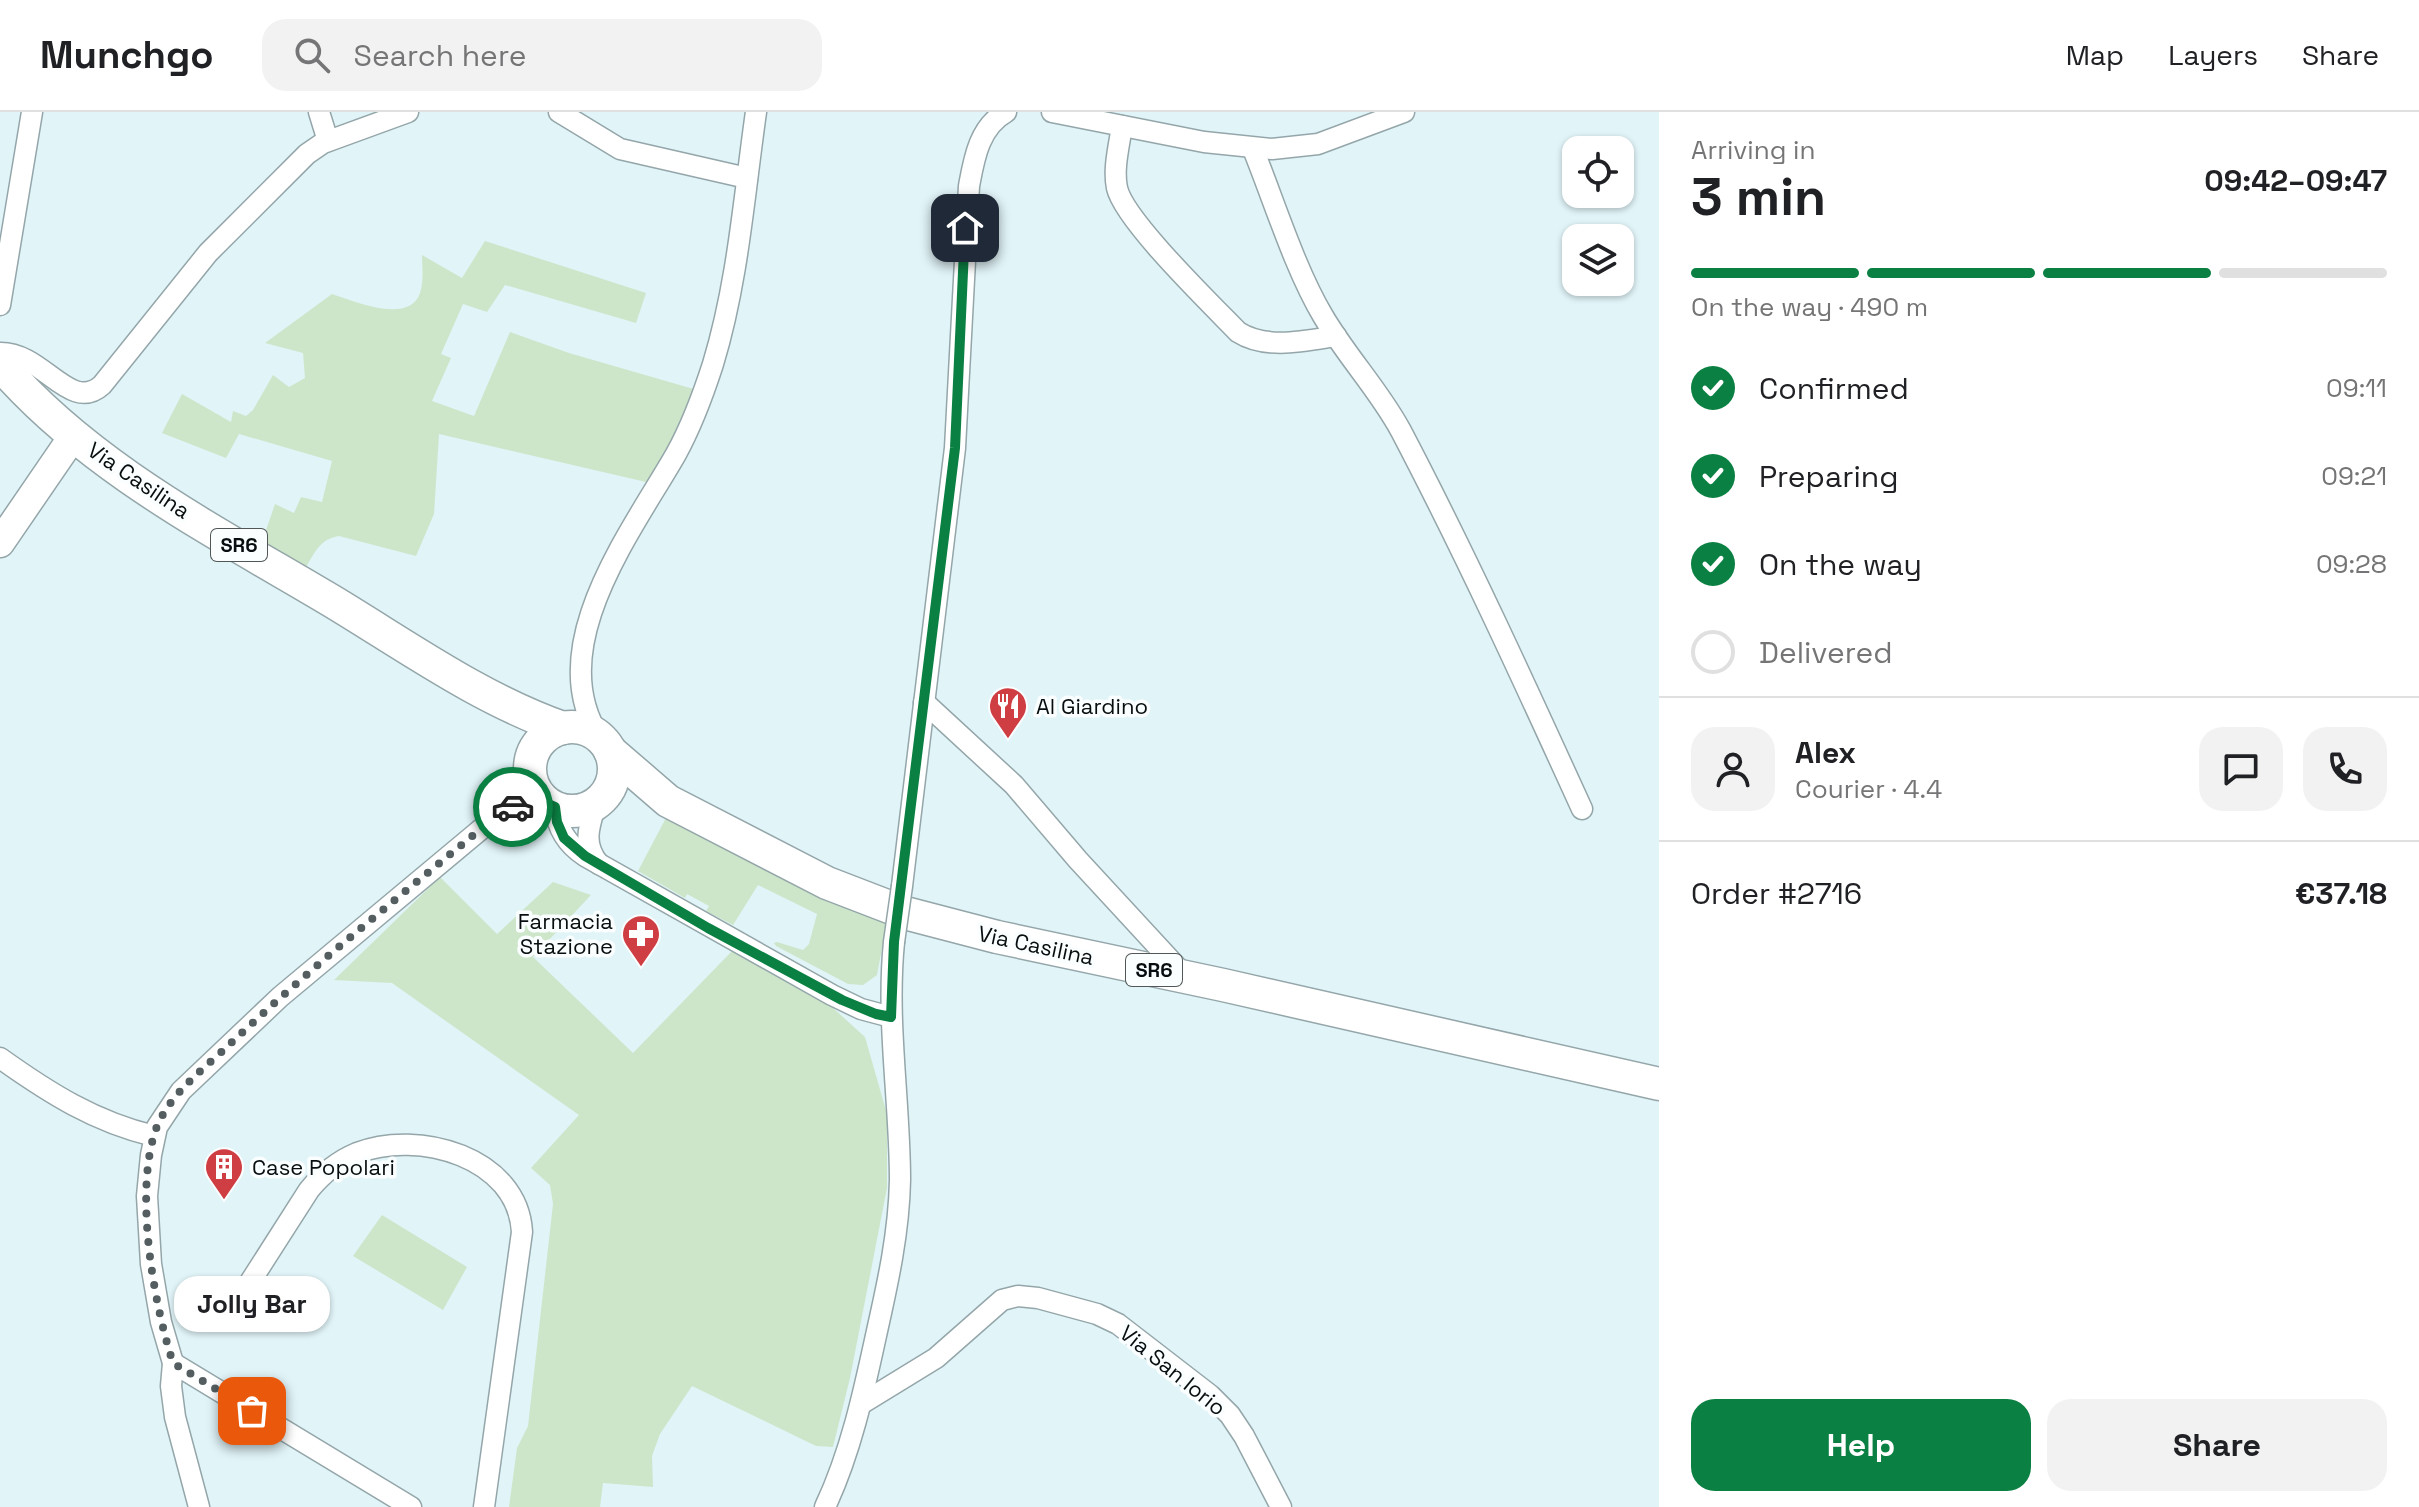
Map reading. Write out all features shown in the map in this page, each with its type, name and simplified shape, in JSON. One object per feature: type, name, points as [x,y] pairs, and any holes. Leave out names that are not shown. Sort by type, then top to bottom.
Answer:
[{"type":"main road","name":"Via Casilina","points":[[0,364],[31,398],[74,435],[186,513],[497,701],[519,724],[526,739],[530,767]]},
{"type":"main road","name":"Via Casilina","points":[[497,701],[572,719]]},
{"type":"main road","points":[[572,719],[605,744],[614,774],[600,800],[583,810],[569,811],[552,806],[539,795],[530,767],[541,740],[572,719]]},
{"type":"main road","name":"Via Casilina","points":[[605,744],[668,801]]},
{"type":"main road","name":"Via Casilina","points":[[600,800],[628,792],[668,801],[827,883],[890,908],[997,937],[1659,1084]]},
{"type":"street","points":[[0,305],[32,112]]},
{"type":"street","points":[[319,112],[328,141]]},
{"type":"street","points":[[0,353],[26,358],[74,392],[92,393],[102,385],[216,244],[307,154],[328,141],[408,112]]},
{"type":"street","points":[[559,112],[620,149],[747,178]]},
{"type":"street","points":[[572,719],[583,653],[597,599],[627,533],[691,424],[712,366],[730,302],[756,112]]},
{"type":"street","points":[[825,1507],[861,1404],[891,1262],[898,1211],[899,1146],[891,1017],[894,942],[955,448],[969,186],[981,140],[990,125],[1006,112]]},
{"type":"street","points":[[1052,112],[1095,116],[1122,126],[1253,149],[1285,149],[1318,144],[1404,112]]},
{"type":"street","points":[[1122,126],[1116,178],[1121,200],[1153,240],[1238,332],[1264,342],[1336,336]]},
{"type":"street","points":[[1253,149],[1312,295],[1336,336],[1402,432],[1493,614],[1582,809]]},
{"type":"street","points":[[0,543],[74,435]]},
{"type":"street","points":[[924,702],[1014,785],[1085,869],[1186,977]]},
{"type":"street","points":[[199,1507],[173,1409],[173,1363],[155,1293],[148,1237],[148,1182],[154,1136],[162,1117],[181,1091],[280,997],[504,810],[521,792],[530,767]]},
{"type":"street","points":[[599,864],[587,841],[588,828],[600,800]]},
{"type":"street","points":[[504,810],[528,803],[552,806],[564,838],[577,851],[708,928],[842,1000],[891,1017]]},
{"type":"street","points":[[0,1058],[80,1111],[154,1136]]},
{"type":"street","points":[[229,1315],[309,1190],[339,1162],[372,1149],[419,1145],[455,1153],[485,1168],[500,1181],[513,1199],[522,1232],[484,1507]]},
{"type":"street","name":"Via San Iorio","points":[[861,1404],[936,1358],[1002,1300],[1018,1296],[1038,1298],[1097,1314],[1118,1324],[1210,1395],[1230,1415],[1244,1436],[1281,1507]]},
{"type":"street","points":[[173,1363],[411,1507]]},
{"type":"green space","points":[[485,241],[646,293],[636,323],[505,285],[487,312],[463,304],[441,354],[451,358],[432,401],[474,416],[510,332],[569,353],[697,390],[663,462],[646,482],[439,434],[434,514],[416,556],[339,536],[322,544],[304,571],[263,547],[275,504],[294,513],[301,497],[322,502],[332,461],[239,434],[226,458],[162,433],[182,394],[231,422],[233,411],[246,416],[253,410],[273,375],[289,387],[305,378],[303,353],[265,343],[332,294],[380,308],[405,308],[414,303],[420,293],[422,255],[462,278]]},
{"type":"green space","points":[[668,814],[888,916],[877,975],[863,985],[848,984],[776,946],[774,943],[777,942],[803,950],[809,944],[817,914],[758,885],[733,925],[706,911],[709,906],[687,894],[685,898],[638,871]]},
{"type":"green space","points":[[440,877],[497,934],[553,882],[591,895],[533,957],[633,1053],[734,949],[833,1008],[865,1037],[887,1114],[887,1188],[850,1378],[833,1447],[816,1446],[692,1386],[660,1434],[652,1456],[653,1487],[603,1483],[600,1507],[509,1507],[517,1448],[528,1426],[553,1204],[550,1185],[531,1168],[579,1115],[392,983],[334,980]]},
{"type":"green space","points":[[382,1215],[467,1267],[443,1310],[353,1256]]},
{"type":"way so far","points":[[252,1411],[173,1363],[155,1293],[147,1224],[151,1155],[157,1127],[181,1091],[280,997],[504,810],[513,807]]},
{"type":"place","name":"Al Giardino","points":[[1008,740]]},
{"type":"place","name":"Farmacia Stazione","points":[[641,968]]},
{"type":"place","name":"Case Popolari","points":[[224,1201]]},
{"type":"place","name":"Jolly Bar","points":[[252,1411]]},
{"type":"route","points":[[513,807],[539,802],[555,807],[564,838],[577,851],[708,928],[842,1000],[891,1017],[894,942],[955,448],[965,228]]}]
